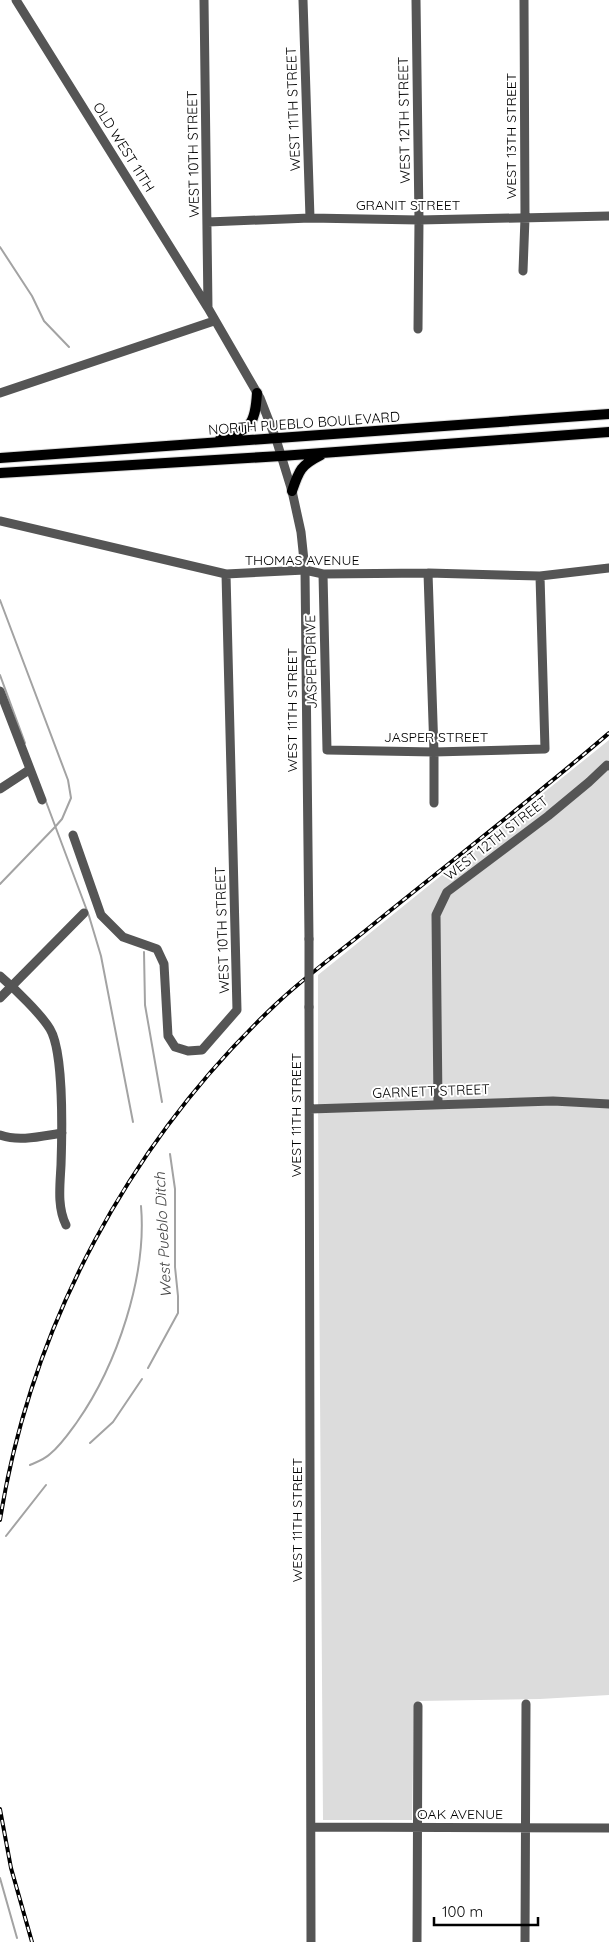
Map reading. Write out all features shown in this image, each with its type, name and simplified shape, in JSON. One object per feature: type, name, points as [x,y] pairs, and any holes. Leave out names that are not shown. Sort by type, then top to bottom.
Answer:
[{"type":"main road","points":[[210,443],[245,430],[253,420],[256,412],[257,394]]},
{"type":"main road","name":"NORTH PUEBLO BOULEVARD","points":[[0,458],[609,414]]},
{"type":"main road","points":[[0,473],[281,456],[609,432]]},
{"type":"main road","points":[[292,491],[299,470],[324,453]]},
{"type":"street","name":"OLD WEST 11TH","points":[[16,0],[208,308]]},
{"type":"street","name":"WEST 10TH STREET","points":[[204,0],[208,308]]},
{"type":"street","name":"WEST 11TH STREET","points":[[303,0],[310,218]]},
{"type":"street","name":"WEST 12TH STREET","points":[[416,0],[419,220],[418,329]]},
{"type":"street","name":"WEST 13TH STREET","points":[[523,271],[525,218],[524,0]]},
{"type":"street","name":"GRANIT STREET","points":[[208,222],[310,218],[419,220],[609,216]]},
{"type":"street","name":"WEST 11TH STREET","points":[[208,308],[257,394],[276,439],[292,491],[301,532],[304,570],[310,1109],[310,1827],[312,1942]]},
{"type":"street","points":[[0,393],[214,321]]},
{"type":"street","name":"THOMAS AVENUE","points":[[0,521],[226,574],[304,570],[324,574],[428,572],[540,576],[609,568]]},
{"type":"street","points":[[428,572],[434,803]]},
{"type":"street","name":"WEST 10TH STREET","points":[[72,835],[101,915],[123,937],[158,949],[164,964],[168,1036],[175,1047],[188,1051],[202,1050],[237,1010],[226,574]]},
{"type":"street","name":"JASPER DRIVE","points":[[324,574],[325,722],[327,750]]},
{"type":"street","name":"JASPER STREET","points":[[327,750],[434,752],[545,749],[540,576]]},
{"type":"street","points":[[0,692],[42,800]]},
{"type":"street","points":[[306,722],[325,722]]},
{"type":"street","name":"WEST 12TH STREET","points":[[438,1104],[436,915],[438,907],[447,892],[548,816],[607,765],[609,766]]},
{"type":"street","points":[[0,789],[29,770]]},
{"type":"street","points":[[0,998],[84,913]]},
{"type":"street","points":[[0,976],[12,986],[49,1028],[55,1038],[58,1052],[62,1133],[60,1203],[61,1216],[66,1225]]},
{"type":"street","name":"GARNETT STREET","points":[[310,1109],[553,1101],[609,1104]]},
{"type":"street","points":[[0,1135],[26,1138],[62,1133]]},
{"type":"street","points":[[524,1942],[526,1704]]},
{"type":"street","points":[[417,1942],[418,1706]]},
{"type":"street","name":"OAK AVENUE","points":[[310,1827],[609,1828]]},
{"type":"shaded area","points":[[609,740],[609,1695],[540,1699],[419,1701],[414,1706],[412,1820],[323,1820],[318,975]]},
{"type":"waterway","name":"West Pueblo Ditch","points":[[0,247],[32,296],[44,321],[69,347]]},
{"type":"waterway","points":[[0,600],[68,780],[71,798],[62,819],[0,884]]},
{"type":"waterway","points":[[0,675],[25,743]]},
{"type":"waterway","points":[[45,799],[89,916],[101,956],[133,1122]]},
{"type":"waterway","name":"West Pueblo Ditch","points":[[144,952],[145,1005],[162,1102]]},
{"type":"waterway","name":"West Pueblo Ditch","points":[[148,1368],[178,1313],[175,1267],[175,1189],[170,1154]]},
{"type":"waterway","points":[[30,1465],[48,1456],[58,1447],[77,1422],[105,1374],[126,1319],[134,1290],[142,1233],[141,1206]]},
{"type":"waterway","name":"West Pueblo Ditch","points":[[90,1443],[113,1422],[142,1379]]},
{"type":"waterway","name":"West Pueblo Ditch","points":[[6,1536],[46,1485]]},
{"type":"waterway","name":"West Pueblo Ditch","points":[[0,1878],[17,1938]]},
{"type":"railway","points":[[0,1520],[15,1448],[36,1377],[62,1308],[95,1241],[132,1177],[175,1116],[222,1059],[285,996],[609,733]]},
{"type":"railway","points":[[0,1809],[11,1868],[32,1942]]}]
